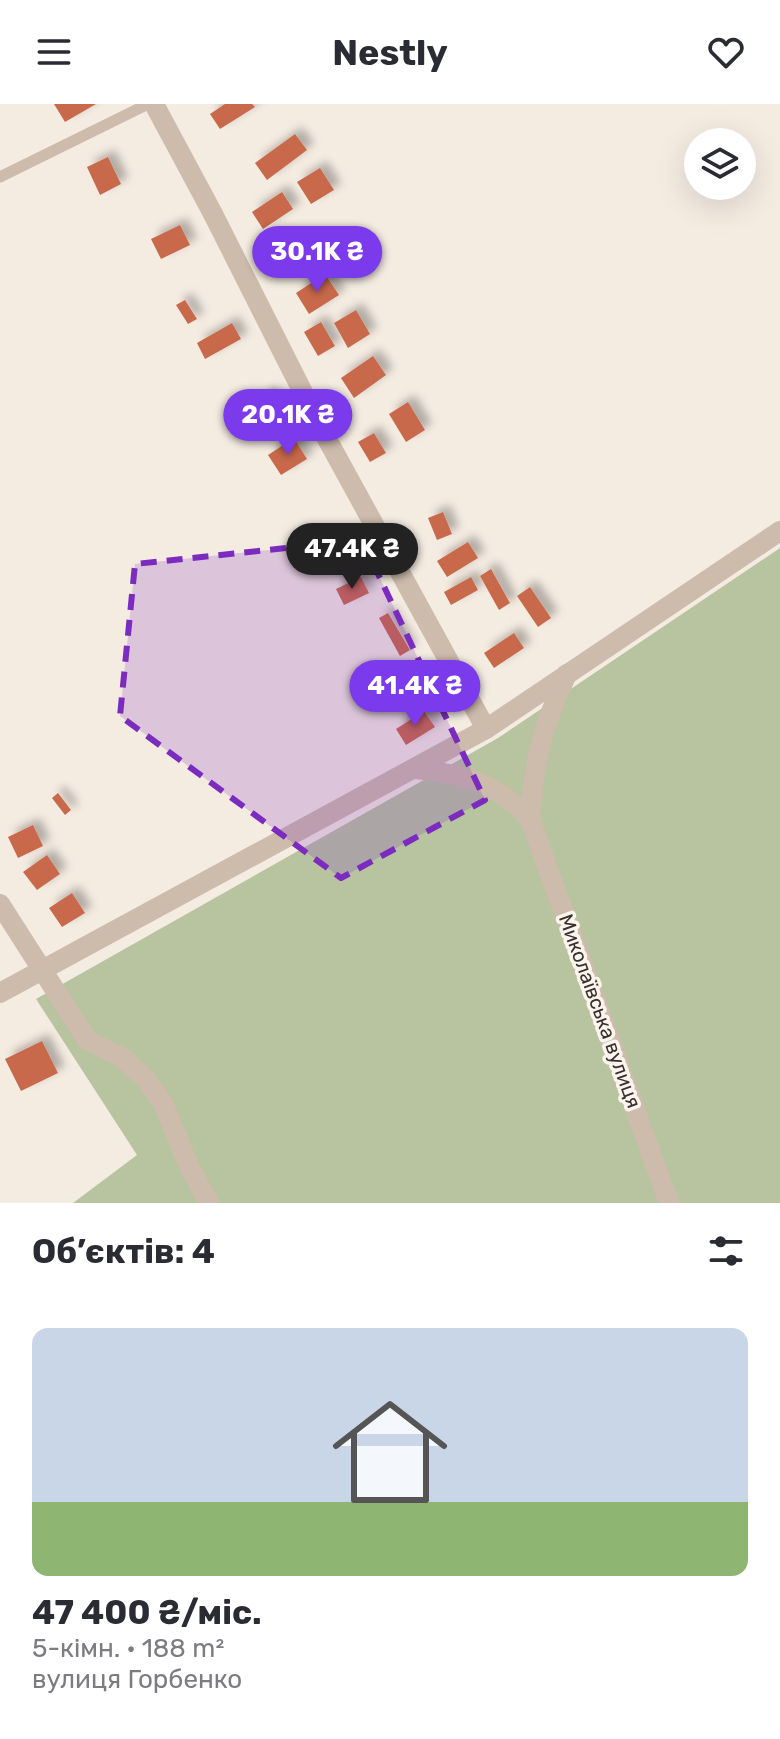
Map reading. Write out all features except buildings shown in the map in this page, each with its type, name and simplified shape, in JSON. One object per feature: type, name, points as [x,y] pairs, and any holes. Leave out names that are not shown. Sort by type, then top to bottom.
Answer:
[{"type":"street","points":[[151,104],[321,428],[486,729]]},
{"type":"street","points":[[0,993],[486,729],[780,531]]},
{"type":"street","name":"Миколаївська вулиця","points":[[567,674],[549,714],[539,747],[530,819],[669,1203]]},
{"type":"street","points":[[415,769],[458,774],[486,784],[530,819]]},
{"type":"street","points":[[0,904],[87,1040],[123,1058],[146,1079],[163,1103],[189,1166],[209,1203]]},
{"type":"lane","points":[[0,177],[151,104]]},
{"type":"highlighted area","points":[[362,540],[485,800],[341,878],[120,716],[135,564]]},
{"type":"green space","points":[[780,548],[780,1203],[73,1203],[137,1155],[36,999],[498,738]]}]
